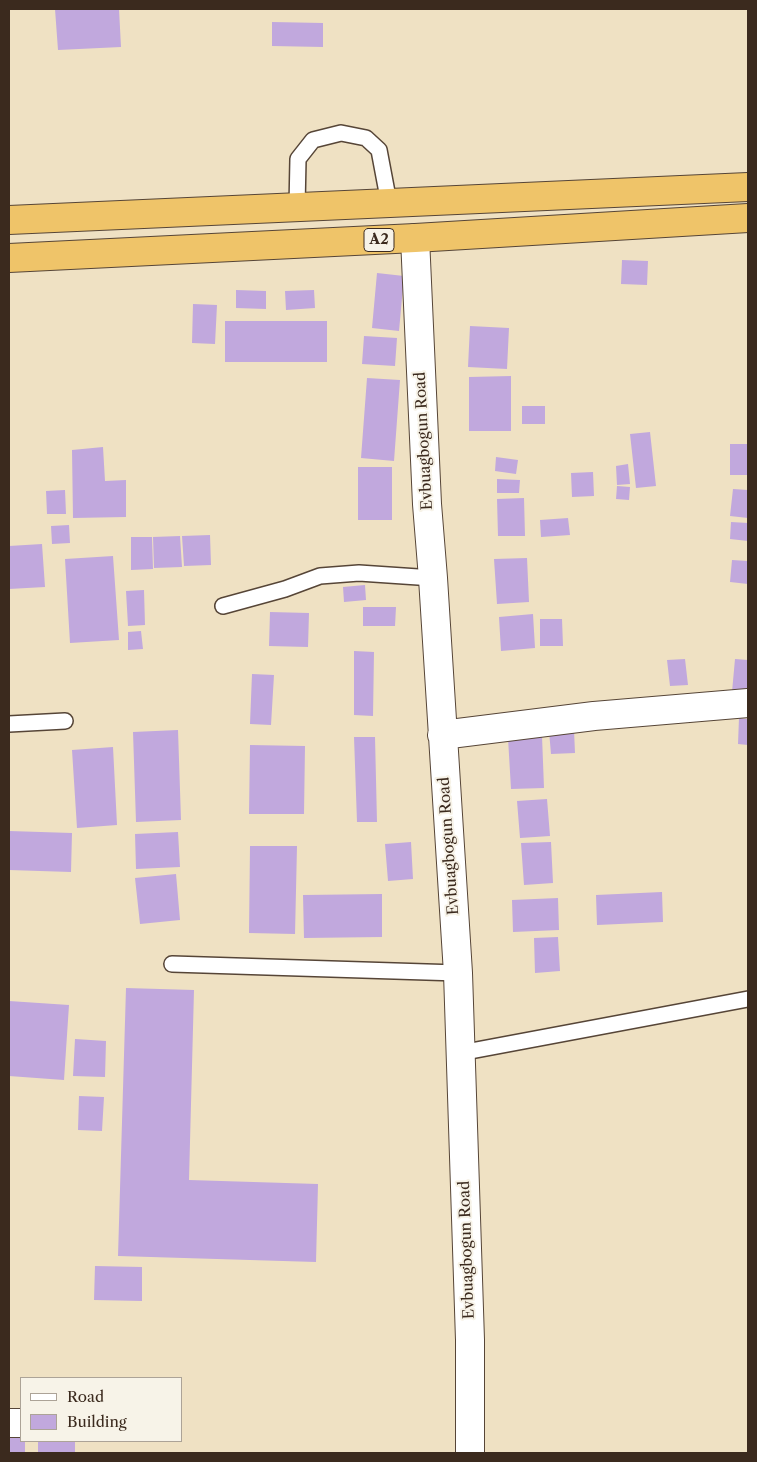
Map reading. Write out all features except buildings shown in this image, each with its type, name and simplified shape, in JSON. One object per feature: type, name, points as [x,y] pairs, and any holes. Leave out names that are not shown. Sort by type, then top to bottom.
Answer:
[{"type":"highway","points":[[9,220],[748,187]]},
{"type":"highway","name":"A2","points":[[9,258],[415,238],[748,218]]},
{"type":"street","name":"Evbuagbogun Road","points":[[415,238],[427,504],[458,973],[470,1340],[470,1453]]},
{"type":"street","points":[[442,735],[594,716],[748,703]]},
{"type":"lane","points":[[297,207],[298,159],[313,140],[341,133],[366,138],[379,150],[389,203]]},
{"type":"lane","points":[[223,606],[320,576],[359,573],[433,578]]},
{"type":"lane","points":[[9,724],[65,721]]},
{"type":"lane","points":[[172,964],[458,973]]},
{"type":"lane","points":[[460,1052],[748,999]]}]
